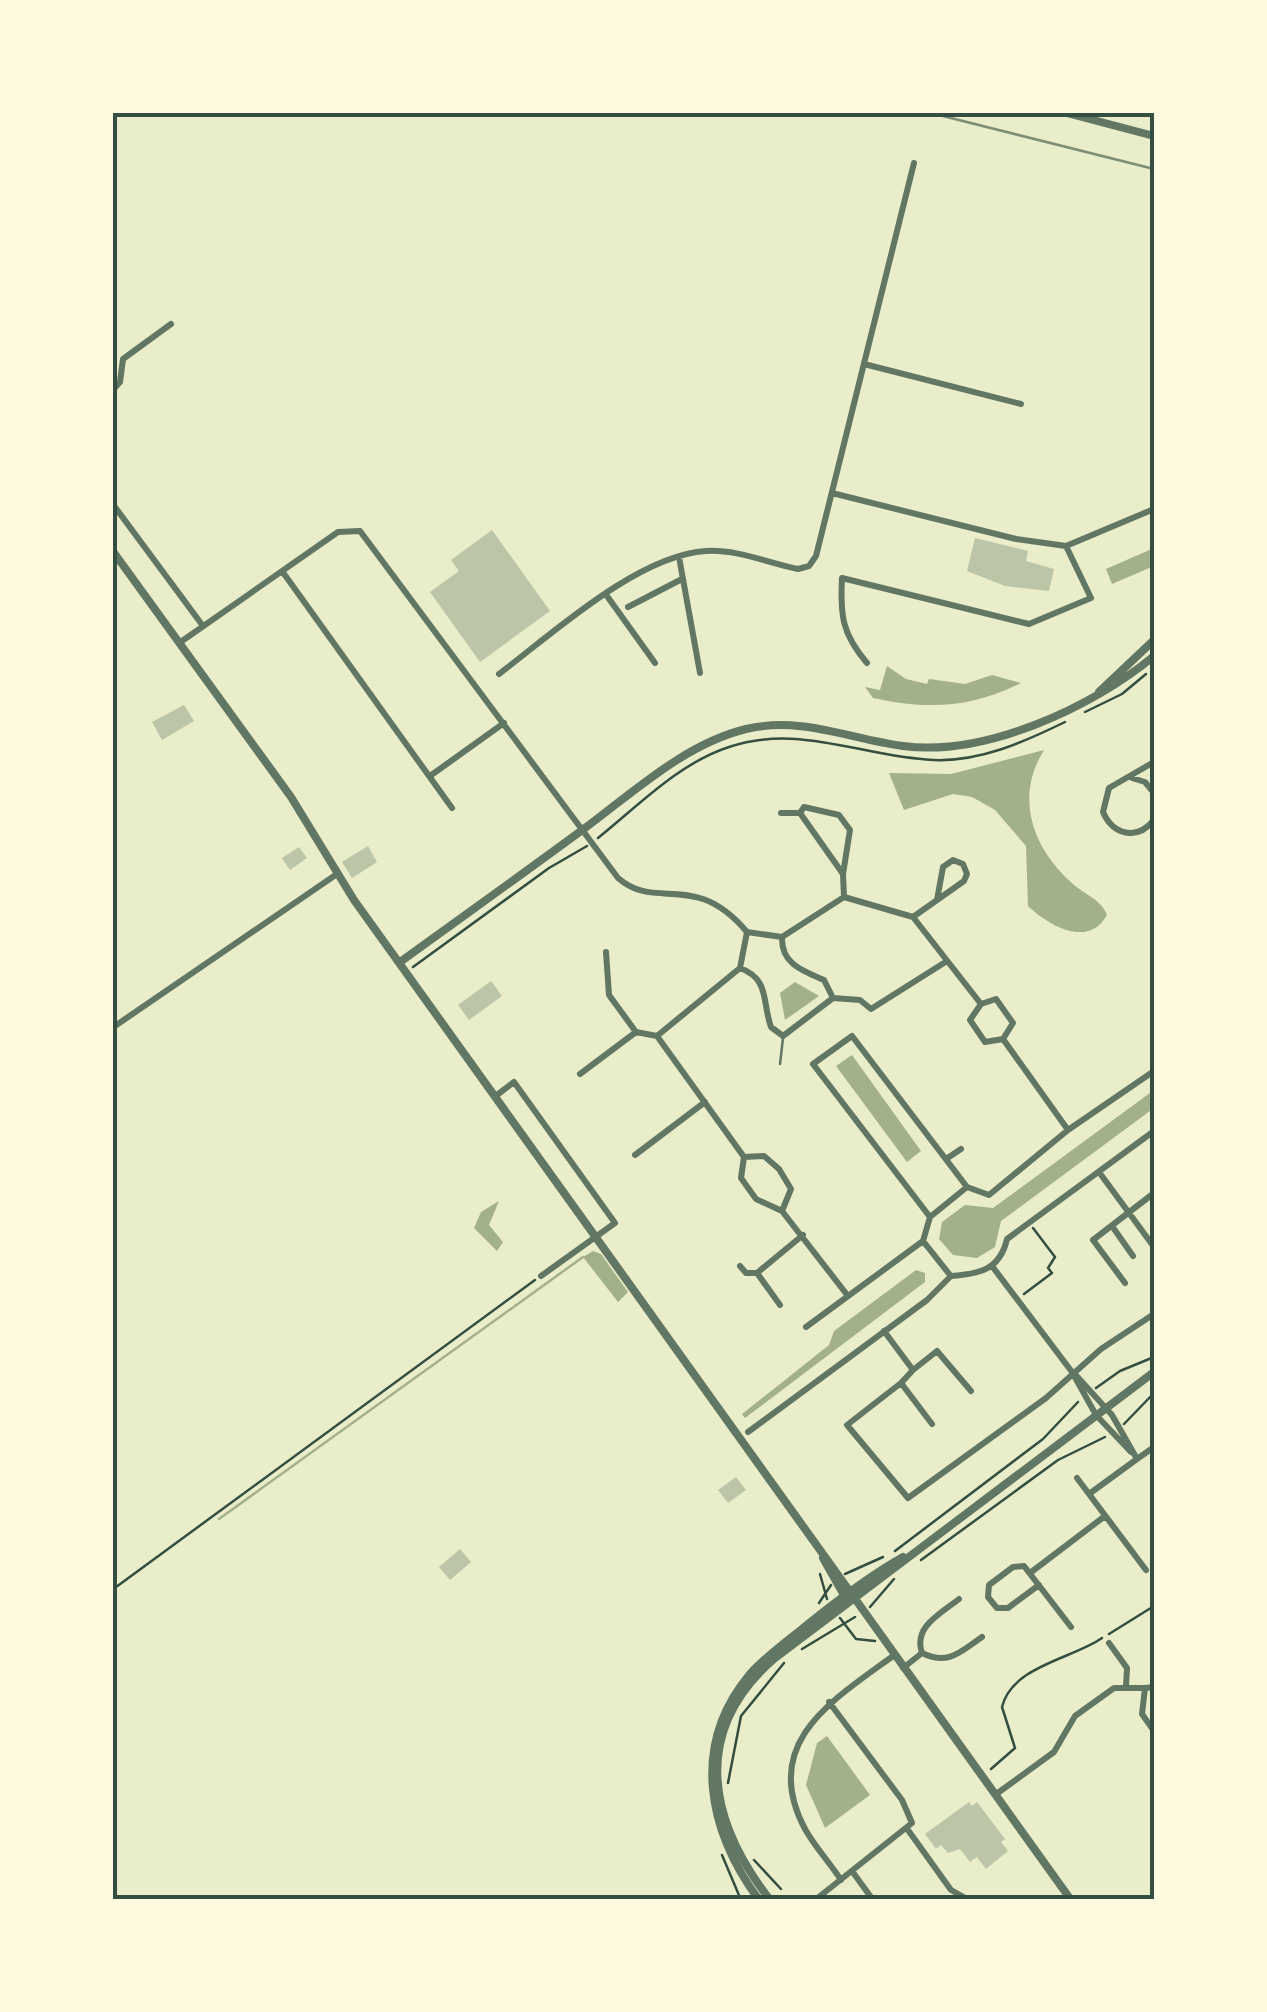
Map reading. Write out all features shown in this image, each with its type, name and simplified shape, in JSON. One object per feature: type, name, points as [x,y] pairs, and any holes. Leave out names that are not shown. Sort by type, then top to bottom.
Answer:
[{"type":"street","points":[[1063,112],[1154,136]]},
{"type":"street","points":[[498,674],[607,596],[657,565],[679,557],[707,551],[798,569],[809,566],[816,556],[914,163]]},
{"type":"street","points":[[112,391],[120,382],[123,359],[171,324]]},
{"type":"street","points":[[864,364],[1020,404]]},
{"type":"street","points":[[832,493],[1016,539],[1066,546],[1154,509]]},
{"type":"street","points":[[112,503],[203,626]]},
{"type":"street","points":[[182,642],[338,532],[360,532],[626,885],[710,898],[728,909],[747,932],[782,938],[844,898],[914,917],[980,1004]]},
{"type":"street","points":[[868,663],[848,640],[840,618],[842,578],[1029,624],[1091,598],[1066,546]]},
{"type":"street","points":[[112,550],[182,642],[291,797],[338,874],[598,1235],[823,1558],[834,1583],[855,1602],[1072,1900]]},
{"type":"street","points":[[679,557],[700,672]]},
{"type":"street","points":[[282,571],[452,808]]},
{"type":"street","points":[[628,607],[682,579]]},
{"type":"street","points":[[607,596],[654,664]]},
{"type":"street","points":[[1098,692],[1154,640]]},
{"type":"street","points":[[400,962],[689,753],[747,729],[809,726],[904,746],[954,747],[1006,736],[1112,688],[1154,656]]},
{"type":"street","points":[[430,776],[504,723]]},
{"type":"street","points":[[1132,778],[1154,762]]},
{"type":"street","points":[[1154,793],[1145,782],[1132,778],[1120,780],[1104,797],[1108,822],[1128,834],[1148,828],[1154,820]]},
{"type":"street","points":[[800,813],[804,807],[839,816],[850,830],[843,874],[844,898]]},
{"type":"street","points":[[781,813],[800,813]]},
{"type":"street","points":[[800,813],[843,874]]},
{"type":"street","points":[[914,917],[964,882],[967,874],[963,864],[946,863],[936,900]]},
{"type":"street","points":[[112,1028],[338,874]]},
{"type":"street","points":[[658,1036],[740,968],[747,932]]},
{"type":"street","points":[[782,938],[782,950],[796,968],[824,980],[833,998]]},
{"type":"street","points":[[606,952],[609,995],[636,1032],[658,1036],[744,1157],[741,1178],[756,1198],[782,1212],[803,1235],[848,1296]]},
{"type":"street","points":[[740,968],[754,973],[766,990],[768,1022],[783,1036],[833,998],[860,1000],[871,1009],[948,961]]},
{"type":"street","points":[[996,1000],[1014,1023],[1003,1039],[985,1042],[970,1020],[980,1004],[996,1000]]},
{"type":"street","points":[[580,1074],[636,1032]]},
{"type":"street","points":[[930,1217],[813,1064],[852,1036],[967,1187],[989,1195],[1068,1130],[1154,1071]]},
{"type":"street","points":[[1003,1039],[1068,1130]]},
{"type":"street","points":[[497,1095],[514,1082],[615,1223],[541,1276]]},
{"type":"street","points":[[635,1155],[705,1102]]},
{"type":"street","points":[[748,1432],[927,1300],[951,1276],[981,1274],[992,1266],[1003,1257],[1008,1239],[1154,1131]]},
{"type":"street","points":[[946,1159],[960,1149]]},
{"type":"street","points":[[744,1157],[764,1156],[779,1169],[791,1189],[782,1212]]},
{"type":"street","points":[[1099,1172],[1154,1247]]},
{"type":"street","points":[[806,1327],[923,1241],[930,1217],[967,1187]]},
{"type":"street","points":[[1125,1283],[1093,1240],[1154,1193]]},
{"type":"street","points":[[1112,1226],[1134,1256]]},
{"type":"street","points":[[740,1266],[746,1273],[756,1273],[803,1235]]},
{"type":"street","points":[[923,1241],[951,1276]]},
{"type":"street","points":[[992,1266],[1072,1372],[1096,1415],[1134,1456]]},
{"type":"street","points":[[756,1273],[780,1305]]},
{"type":"street","points":[[971,1391],[937,1351],[847,1426],[908,1498],[1154,1314]]},
{"type":"street","points":[[884,1331],[914,1370]]},
{"type":"street","points":[[1072,1372],[1094,1390],[1120,1426],[1134,1456]]},
{"type":"street","points":[[758,1900],[730,1858],[714,1814],[712,1770],[717,1736],[734,1698],[756,1667],[848,1593],[915,1550],[1154,1372]]},
{"type":"street","points":[[901,1383],[932,1424]]},
{"type":"street","points":[[1089,1494],[1134,1456],[1154,1448]]},
{"type":"street","points":[[1077,1478],[1146,1570]]},
{"type":"street","points":[[1030,1574],[1105,1516]]},
{"type":"street","points":[[770,1900],[735,1851],[722,1816],[717,1780],[724,1733],[738,1702],[760,1672],[855,1602],[915,1550]]},
{"type":"street","points":[[823,1558],[843,1576],[848,1593]]},
{"type":"street","points":[[1039,1585],[1008,1608],[996,1608],[988,1597],[989,1586],[1013,1566],[1024,1566],[1039,1585],[1071,1627]]},
{"type":"street","points":[[959,1599],[921,1630],[918,1641],[922,1653],[938,1661],[948,1660],[982,1637]]},
{"type":"street","points":[[1109,1643],[1126,1668],[1126,1687]]},
{"type":"street","points":[[902,1669],[922,1653]]},
{"type":"street","points":[[841,1880],[806,1830],[792,1789],[794,1753],[814,1716],[893,1656]]},
{"type":"street","points":[[995,1795],[1054,1752],[1075,1716],[1114,1688],[1150,1688],[1142,1714],[1154,1732]]},
{"type":"street","points":[[816,1900],[908,1830],[911,1815],[829,1702]]},
{"type":"street","points":[[908,1830],[951,1890],[968,1900]]},
{"type":"street","points":[[852,1871],[873,1900]]},
{"type":"street","points":[[1148,1900],[1154,1896]]},
{"type":"lane","points":[[780,1064],[783,1036]]},
{"type":"path","points":[[407,971],[549,868],[591,843],[694,764],[730,746],[770,737],[802,737],[877,753]]},
{"type":"path","points":[[1017,1299],[1052,1273],[1048,1268],[1055,1257],[1030,1222]]},
{"type":"path","points":[[112,1590],[541,1276]]},
{"type":"path","points":[[1094,1390],[1120,1371],[1154,1357]]},
{"type":"path","points":[[1120,1426],[1154,1394]]},
{"type":"path","points":[[843,1576],[893,1552],[1042,1440],[1084,1398]]},
{"type":"path","points":[[909,1569],[1058,1460],[1111,1433]]},
{"type":"path","points":[[880,1599],[894,1580]]},
{"type":"path","points":[[815,1609],[834,1583]]},
{"type":"path","points":[[981,1776],[1015,1748],[1002,1706],[1010,1689],[1047,1663],[1089,1647],[1154,1606]]},
{"type":"path","points":[[802,1650],[862,1612]]},
{"type":"path","points":[[728,1782],[741,1716],[788,1659]]},
{"type":"path","points":[[721,1853],[741,1900]]},
{"type":"path","points":[[754,1859],[781,1889]]},
{"type":"shaded area","points":[[1154,548],[1154,566],[1112,584],[1106,569]]},
{"type":"shaded area","points":[[887,666],[906,679],[927,684],[929,679],[965,684],[992,675],[1021,683],[984,698],[948,704],[873,698],[865,687],[880,690]]},
{"type":"shaded area","points":[[1044,750],[1030,786],[1032,822],[1047,855],[1059,870],[1097,901],[1107,915],[1089,931],[1057,926],[1028,906],[1026,846],[995,810],[972,797],[953,794],[904,810],[889,773],[951,774]]},
{"type":"shaded area","points":[[795,982],[819,996],[785,1020],[780,993]]},
{"type":"shaded area","points":[[852,1055],[921,1151],[907,1162],[836,1066]]},
{"type":"shaded area","points":[[1154,1090],[1154,1108],[1001,1221],[995,1247],[977,1258],[953,1255],[939,1239],[942,1222],[965,1205],[993,1208]]},
{"type":"shaded area","points":[[499,1201],[489,1225],[503,1242],[497,1251],[474,1228],[481,1212]]},
{"type":"shaded area","points":[[593,1251],[601,1254],[628,1292],[618,1302],[583,1257]]},
{"type":"shaded area","points":[[916,1270],[925,1273],[925,1282],[745,1418],[742,1414],[829,1345],[834,1331]]},
{"type":"shaded area","points":[[827,1736],[870,1795],[825,1828],[806,1785],[817,1743]]},
{"type":"building","points":[[492,530],[550,611],[480,662],[430,592],[459,571],[451,560]]},
{"type":"building","points":[[975,538],[1028,551],[1026,561],[1054,569],[1049,591],[1005,586],[967,571]]},
{"type":"building","points":[[184,705],[194,721],[162,740],[152,722]]},
{"type":"building","points":[[368,846],[377,862],[352,878],[342,862]]},
{"type":"building","points":[[299,847],[307,858],[290,870],[282,858]]},
{"type":"building","points":[[491,981],[502,996],[469,1020],[458,1005]]},
{"type":"building","points":[[736,1477],[746,1490],[728,1503],[718,1490]]},
{"type":"building","points":[[460,1549],[471,1562],[450,1580],[439,1567]]},
{"type":"building","points":[[969,1802],[972,1806],[977,1802],[1005,1839],[1001,1842],[1008,1851],[986,1869],[977,1857],[970,1862],[960,1849],[948,1853],[941,1845],[936,1849],[925,1834]]},
{"type":"waterway","points":[[219,1519],[583,1257]]},
{"type":"railway","points":[[927,112],[1154,169]]}]
